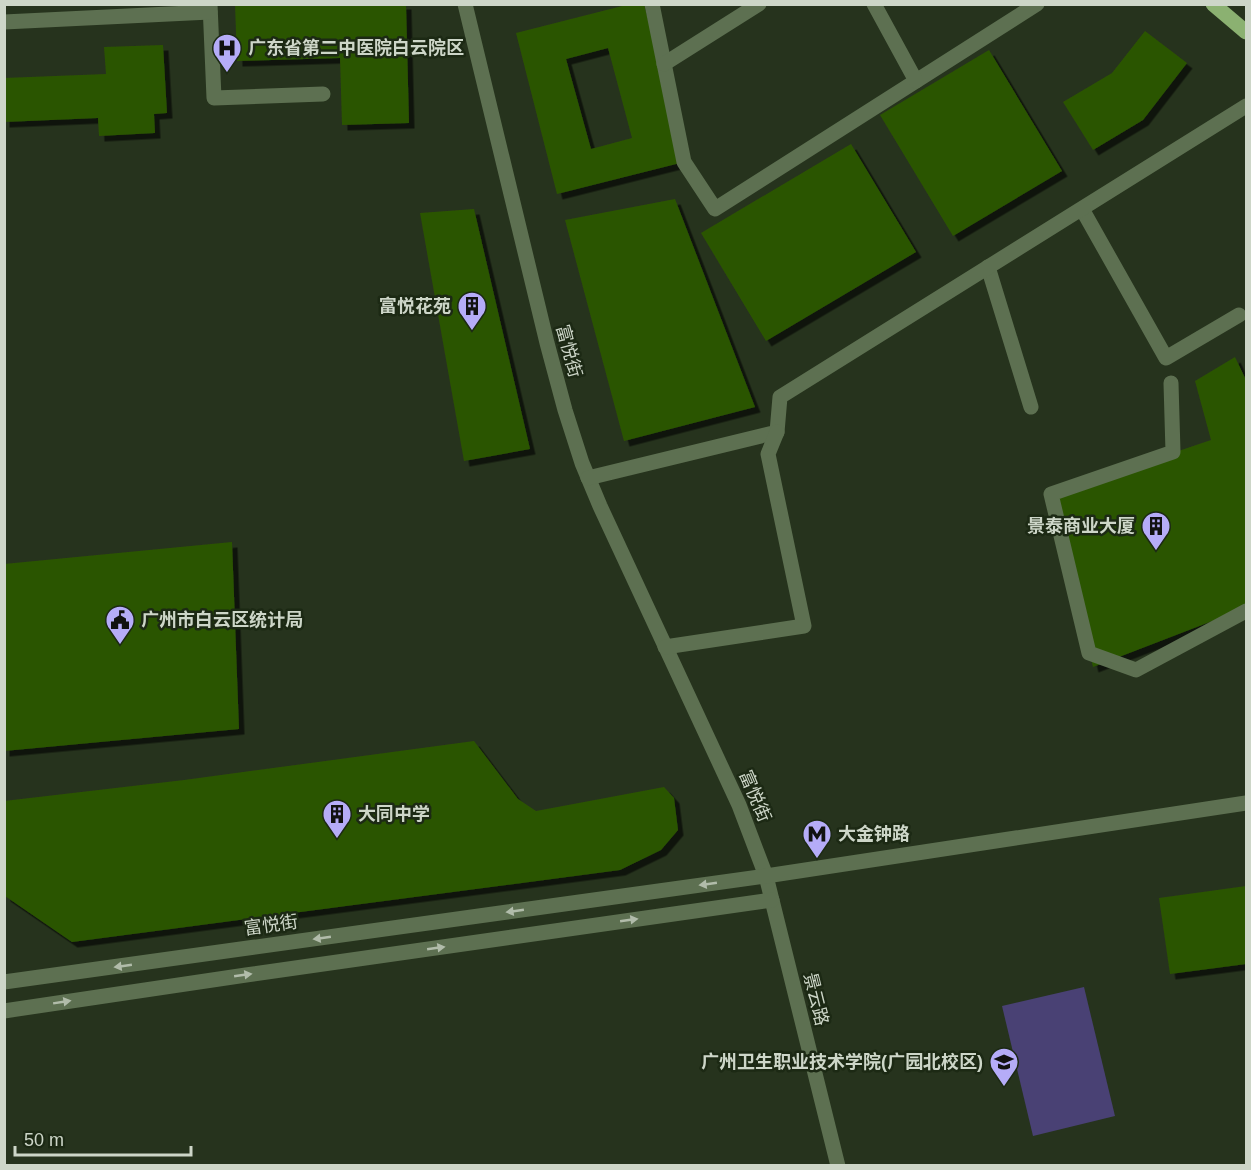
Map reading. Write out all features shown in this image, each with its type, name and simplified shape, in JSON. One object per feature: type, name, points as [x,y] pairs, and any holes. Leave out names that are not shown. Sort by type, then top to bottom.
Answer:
[{"type":"main road","points":[[1213,4],[1246,32]]},
{"type":"street","name":"富悦街","points":[[4,982],[766,876],[739,805],[588,478],[565,410],[547,343],[465,4]]},
{"type":"street","points":[[652,4],[684,162],[715,209],[1037,4]]},
{"type":"street","points":[[664,64],[759,4]]},
{"type":"street","points":[[879,6],[916,81]]},
{"type":"street","points":[[4,22],[210,8],[214,98],[323,94]]},
{"type":"street","points":[[665,647],[804,626],[768,454],[777,432],[780,397],[1246,106]]},
{"type":"street","points":[[1082,209],[1166,358],[1239,315]]},
{"type":"street","points":[[988,267],[1031,407]]},
{"type":"street","points":[[1171,383],[1173,452],[1051,494],[1089,653],[1136,670],[1246,611]]},
{"type":"street","points":[[588,478],[777,432]]},
{"type":"street","points":[[766,876],[1246,802]]},
{"type":"street","name":"景云路","points":[[766,876],[838,1166]]},
{"type":"street","points":[[4,1011],[772,900]]},
{"type":"street","points":[[181,957],[185,984]]},
{"type":"shaded area","points":[[1084,987],[1115,1116],[1033,1136],[1002,1006]]},
{"type":"building","points":[[235,4],[406,4],[409,123],[342,125],[340,58],[237,61]]},
{"type":"building","points":[[630,4],[644,4],[684,162],[557,194],[516,33]],"holes":[[[608,48],[632,138],[591,149],[566,59]]]},
{"type":"building","points":[[1145,31],[1187,63],[1143,120],[1093,150],[1063,102],[1112,73]]},
{"type":"building","points":[[163,45],[167,113],[154,114],[155,133],[99,136],[98,118],[4,122],[4,78],[106,74],[104,47]]},
{"type":"building","points":[[989,50],[1062,171],[953,236],[880,115]]},
{"type":"building","points":[[851,144],[916,252],[766,341],[701,233]]},
{"type":"building","points":[[675,199],[755,407],[624,441],[565,220]]},
{"type":"building","name":"富悦花苑","points":[[474,209],[530,449],[464,461],[420,213]]},
{"type":"building","name":"景泰商业大厦","points":[[1235,357],[1246,380],[1246,608],[1093,667],[1051,494],[1211,440],[1195,381]]},
{"type":"building","name":"广州市白云区统计局","points":[[232,542],[239,729],[4,751],[4,564]]},
{"type":"building","name":"大同中学","points":[[474,741],[518,799],[536,811],[664,787],[674,798],[678,830],[661,850],[620,870],[72,942],[5,896],[4,801],[184,780]]},
{"type":"building","points":[[1246,886],[1246,964],[1170,974],[1159,898]]},
{"type":"place","name":"广东省第二中医院白云院区","points":[[227,74]]},
{"type":"place","name":"富悦花苑","points":[[472,332]]},
{"type":"place","name":"景泰商业大厦","points":[[1156,552]]},
{"type":"place","name":"广州市白云区统计局","points":[[120,646]]},
{"type":"place","name":"大同中学","points":[[337,840]]},
{"type":"place","name":"大金钟路","points":[[817,860]]},
{"type":"place","name":"广州卫生职业技术学院(广园北校区)","points":[[1004,1088]]}]
